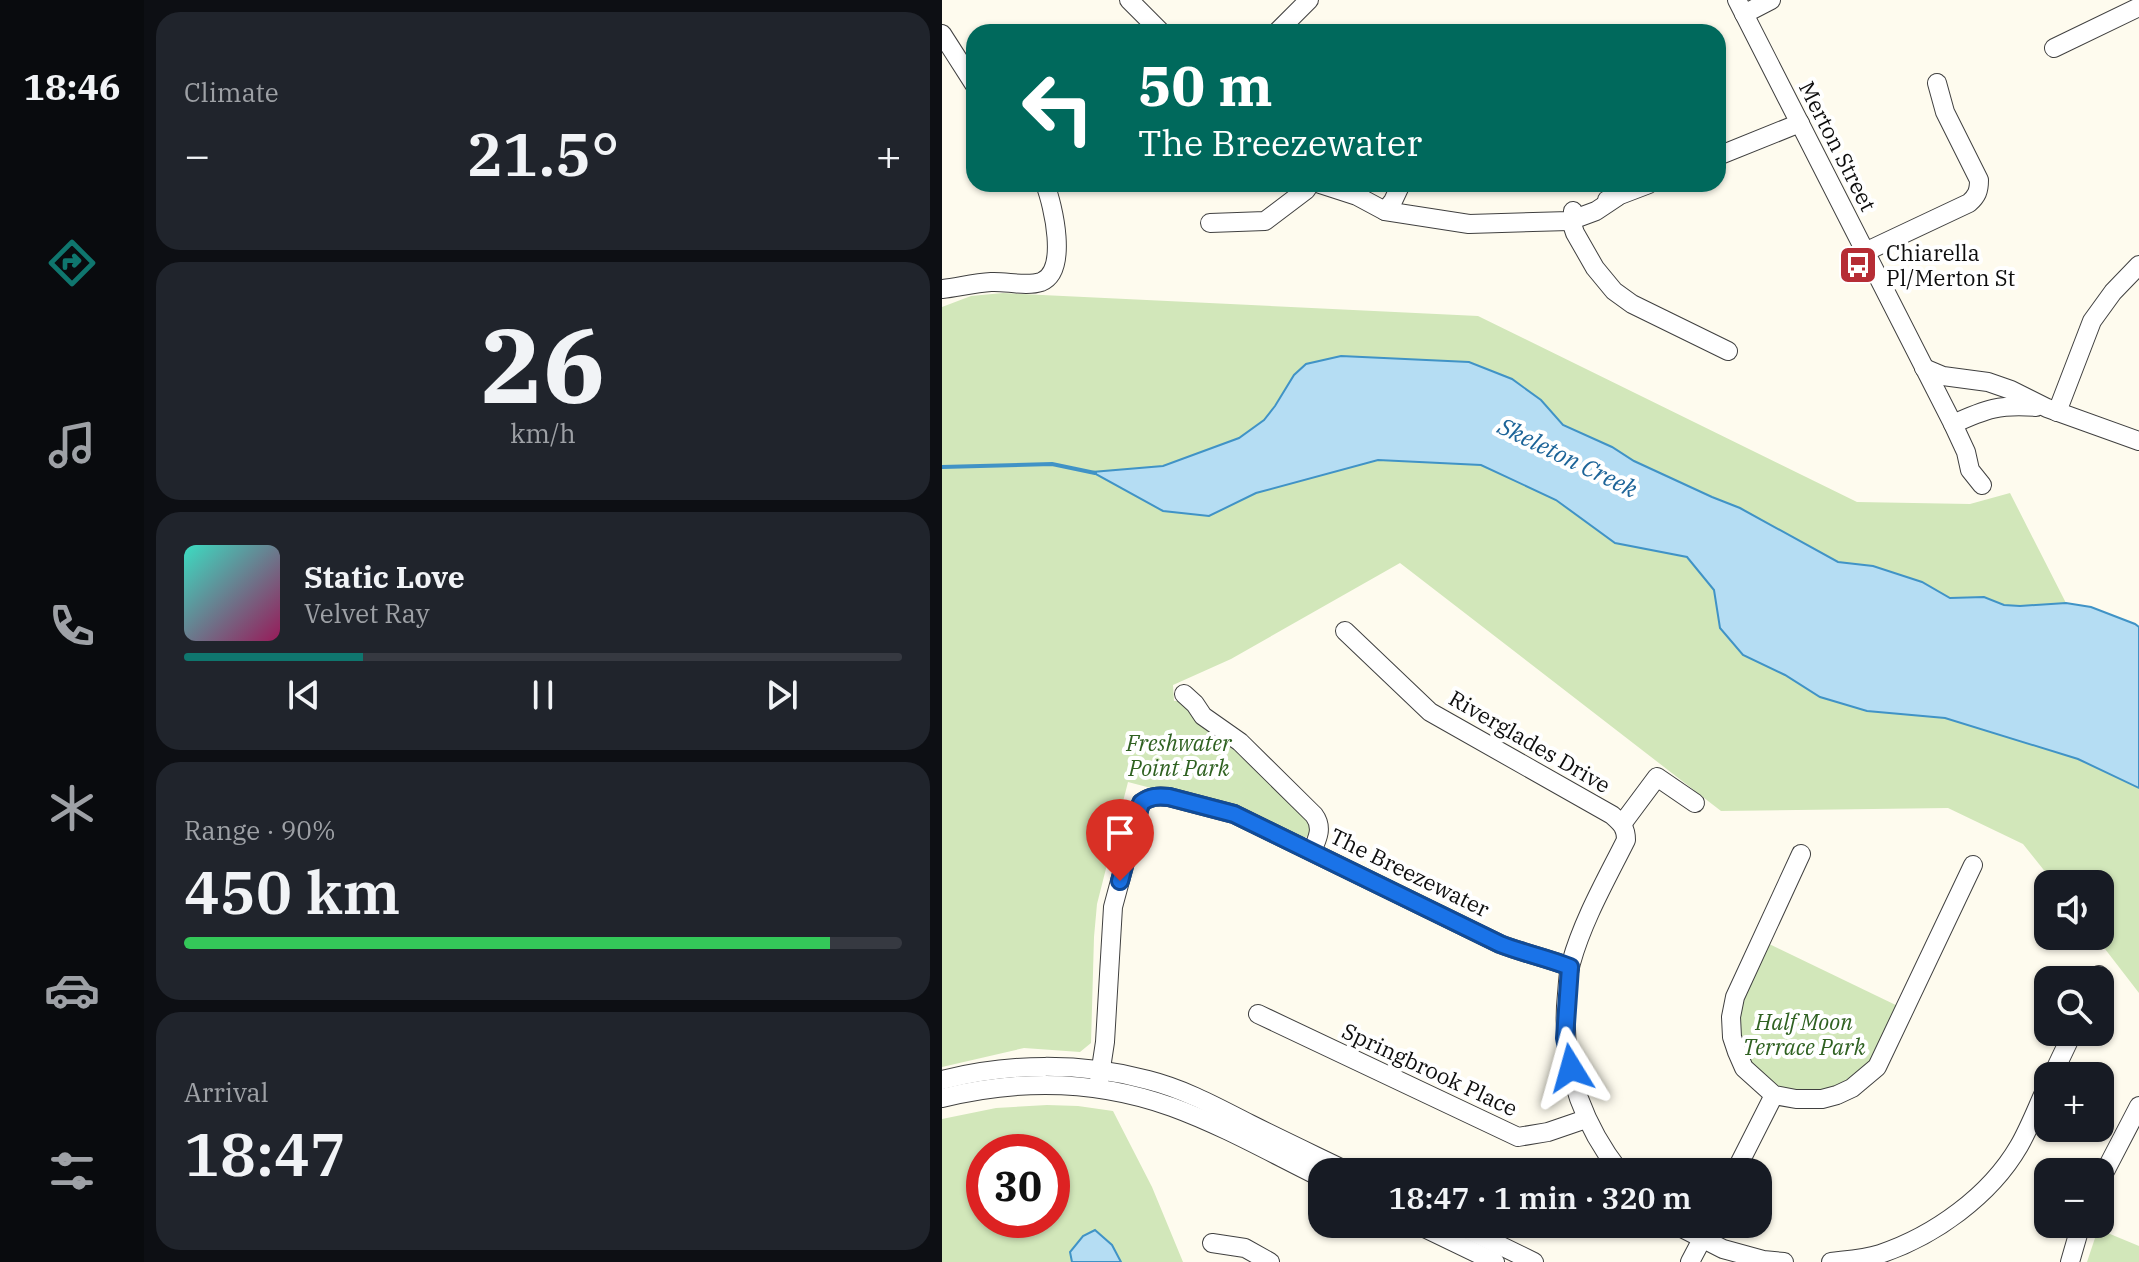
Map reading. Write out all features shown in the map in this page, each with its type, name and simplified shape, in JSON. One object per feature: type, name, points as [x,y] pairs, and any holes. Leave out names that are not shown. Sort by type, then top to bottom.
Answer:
[{"type":"street","points":[[1129,0],[1153,24]]},
{"type":"street","points":[[1285,24],[1309,0]]},
{"type":"street","points":[[1740,7],[1771,0]]},
{"type":"street","name":"Merton Street","points":[[1740,7],[1953,424],[1966,452],[1970,470],[1982,485]]},
{"type":"street","points":[[2054,48],[2139,7]]},
{"type":"street","points":[[942,34],[966,72]]},
{"type":"street","points":[[1865,252],[1969,203],[1977,196],[1979,180],[1945,112],[1937,83]]},
{"type":"street","points":[[1726,153],[1800,123]]},
{"type":"street","points":[[942,289],[990,282],[1036,283],[1046,279],[1053,271],[1055,261],[1056,229],[1054,207],[1048,192]]},
{"type":"street","points":[[1210,223],[1265,221],[1296,192]]},
{"type":"street","points":[[1353,192],[1390,200],[1420,217],[1469,224],[1561,222],[1629,192]]},
{"type":"street","points":[[1575,215],[1575,233],[1600,276],[1622,298],[1728,351]]},
{"type":"street","points":[[2052,410],[2092,321],[2113,292],[2139,265]]},
{"type":"street","points":[[1924,368],[1943,376],[1988,382],[2052,410],[2139,441]]},
{"type":"street","points":[[1953,424],[1991,408],[2005,406],[2052,410]]},
{"type":"street","name":"Riverglades Drive","points":[[1345,631],[1430,712],[1612,815],[1626,831],[1626,840],[1582,930],[1570,967],[1565,1038],[1577,1097],[1609,1158]]},
{"type":"street","points":[[1184,694],[1203,716],[1240,742],[1320,822],[1312,851]]},
{"type":"street","name":"Riverglades Drive","points":[[1622,824],[1657,777],[1695,803]]},
{"type":"street","name":"The Breezewater","points":[[1100,1079],[1113,907],[1141,803],[1147,798],[1161,796],[1234,814],[1500,944],[1570,967]]},
{"type":"street","points":[[1801,854],[1735,997],[1731,1017],[1732,1037],[1744,1068],[1774,1095],[1796,1099],[1822,1099],[1837,1095],[1852,1088],[1877,1067],[1973,865]]},
{"type":"street","name":"Springbrook Place","points":[[1258,1014],[1518,1137],[1548,1132],[1586,1119]]},
{"type":"street","points":[[942,1080],[1048,1066],[1100,1079],[1135,1095],[1173,1107],[1308,1171]]},
{"type":"street","points":[[942,1098],[995,1087],[1100,1079],[1151,1080],[1181,1091],[1320,1158]]},
{"type":"street","points":[[1742,1158],[1774,1095]]},
{"type":"street","points":[[2112,1158],[2139,1106]]},
{"type":"street","points":[[1831,1262],[1877,1255],[1928,1233],[1958,1212],[1977,1196],[2019,1147],[2034,1114]]},
{"type":"street","points":[[1445,1238],[1495,1262]]},
{"type":"street","points":[[1485,1238],[1534,1262]]},
{"type":"street","points":[[1690,1262],[1702,1238]]},
{"type":"street","points":[[1713,1238],[1723,1249],[1763,1260],[1784,1262]]},
{"type":"street","points":[[2070,1262],[2077,1238]]},
{"type":"street","points":[[1212,1243],[1245,1248],[1270,1262]]},
{"type":"green space","name":"Freshwater Point Park","points":[[1003,293],[1478,316],[1857,502],[1970,504],[2010,493],[2066,603],[2086,697],[2139,732],[2139,993],[2106,950],[2114,950],[2114,870],[2044,870],[2023,844],[1948,808],[1721,811],[1400,563],[1231,659],[1173,685],[1174,701],[1180,701],[1227,740],[1312,819],[1309,836],[1299,839],[1235,810],[1128,782],[1097,904],[1091,1043],[1080,1052],[1024,1048],[942,1067],[942,307],[971,296]]},
{"type":"green space","name":"Half Moon Terrace Park","points":[[1761,940],[1904,1009],[1864,1079],[1796,1099],[1744,1068],[1735,997]]},
{"type":"green space","points":[[1047,1105],[1113,1111],[1152,1187],[1183,1262],[942,1262],[942,1119],[996,1108]]},
{"type":"green space","points":[[2114,1236],[2139,1246],[2139,1262],[2087,1262],[2095,1238]]},
{"type":"water","points":[[1341,356],[1469,362],[1512,379],[1541,400],[1563,425],[1612,447],[1634,461],[1740,508],[1838,562],[1873,566],[1922,582],[1950,598],[1984,597],[2004,605],[2020,606],[2066,603],[2091,607],[2135,624],[2139,627],[2139,788],[2078,759],[1945,718],[1867,711],[1820,697],[1785,675],[1743,655],[1720,628],[1714,590],[1687,557],[1615,543],[1556,500],[1481,465],[1378,460],[1256,493],[1209,516],[1163,511],[1092,472],[1163,466],[1239,438],[1264,420],[1294,375],[1306,364]]},
{"type":"water","points":[[1095,1230],[1112,1245],[1121,1262],[1072,1262],[1070,1252],[1083,1236]]},
{"type":"waterway","name":"Skeleton Creek","points":[[942,467],[1052,464],[1095,473]]},
{"type":"place","name":"Chiarella Pl/Merton St","points":[[1858,265]]},
{"type":"route","points":[[1120,881],[1141,803],[1147,798],[1169,797],[1234,814],[1500,944],[1570,967],[1565,1038],[1571,1068]]}]
